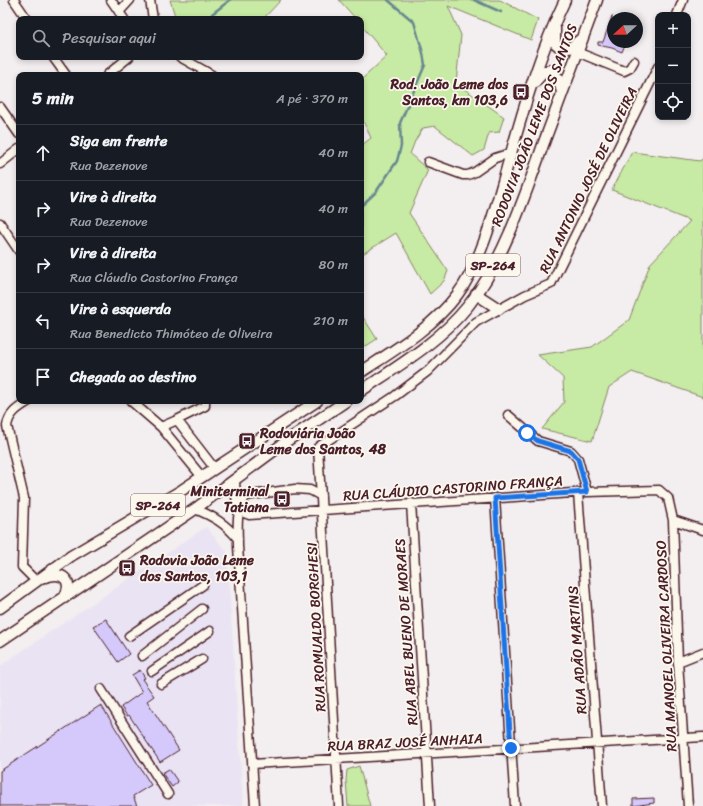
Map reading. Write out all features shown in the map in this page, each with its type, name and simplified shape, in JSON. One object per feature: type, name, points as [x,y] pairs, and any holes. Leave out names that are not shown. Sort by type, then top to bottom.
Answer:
[{"type":"main road","name":"RODOVIA JOÃO LEME DOS SANTOS","points":[[364,370],[424,330],[458,294],[475,264],[498,201],[530,89],[549,34],[566,0]]},
{"type":"main road","name":"RODOVIA JOÃO LEME DOS SANTOS","points":[[364,389],[416,354],[439,335],[468,306],[491,269],[519,213],[597,0]]},
{"type":"main road","points":[[557,18],[554,36],[555,43],[561,48],[570,48],[583,36]]},
{"type":"main road","points":[[530,89],[544,72],[550,70],[556,74],[560,81],[562,93]]},
{"type":"main road","points":[[476,294],[499,310]]},
{"type":"main road","name":"SP-264","points":[[0,608],[71,556],[215,469],[312,404]]},
{"type":"main road","name":"SP-264","points":[[0,641],[195,509],[235,481],[291,438],[342,404]]},
{"type":"main road","points":[[36,581],[52,575],[58,574],[63,576],[68,583],[68,590],[64,598]]},
{"type":"street","points":[[14,0],[25,16]]},
{"type":"street","points":[[111,0],[122,15],[132,1]]},
{"type":"street","points":[[142,0],[150,4],[152,16]]},
{"type":"street","points":[[678,12],[683,0]]},
{"type":"street","points":[[578,52],[624,71],[630,68],[634,61]]},
{"type":"street","points":[[55,60],[64,72]]},
{"type":"street","points":[[111,72],[125,60]]},
{"type":"street","points":[[185,60],[207,72]]},
{"type":"street","name":"RUA ANTONIO JOSÉ DE OLIVEIRA","points":[[318,447],[395,396],[428,371],[476,322],[525,295],[551,284],[655,73]]},
{"type":"street","points":[[0,107],[16,130]]},
{"type":"street","points":[[0,164],[16,151]]},
{"type":"street","points":[[428,162],[463,175],[468,175],[495,158],[511,154]]},
{"type":"street","points":[[0,224],[16,247]]},
{"type":"street","points":[[25,404],[12,413],[8,420],[7,426],[24,498],[22,567],[36,581]]},
{"type":"street","points":[[134,404],[161,427],[202,477]]},
{"type":"street","points":[[161,427],[205,406],[205,404]]},
{"type":"street","points":[[508,415],[538,441],[571,451],[578,459],[587,492]]},
{"type":"street","points":[[177,420],[215,469]]},
{"type":"street","name":"RUA ROMUALDO BORGHESI","points":[[318,447],[339,806]]},
{"type":"street","points":[[235,481],[238,505],[238,539],[255,806]]},
{"type":"street","points":[[238,505],[246,496],[295,488],[310,490],[321,496]]},
{"type":"street","name":"RUA CLÁUDIO CASTORINO FRANÇA","points":[[237,519],[242,515],[322,509],[587,492],[659,490]]},
{"type":"street","name":"RUA MANOEL OLIVEIRA CARDOSO","points":[[659,490],[668,498],[673,520],[678,662],[688,806]]},
{"type":"street","name":"RUA ADÃO MARTINS","points":[[578,493],[602,806]]},
{"type":"street","points":[[495,498],[515,806]]},
{"type":"street","name":"RUA ABEL BUENO DE MORAES","points":[[411,503],[430,806]]},
{"type":"street","points":[[238,505],[249,515]]},
{"type":"street","points":[[195,509],[218,519],[230,528],[238,539]]},
{"type":"street","points":[[673,520],[703,530]]},
{"type":"street","points":[[129,636],[203,585]]},
{"type":"street","points":[[142,656],[202,609]]},
{"type":"street","points":[[152,671],[210,631]]},
{"type":"street","points":[[678,662],[703,652]]},
{"type":"street","points":[[161,684],[202,659]]},
{"type":"street","points":[[101,689],[168,794]]},
{"type":"street","name":"RUA BRAZ JOSÉ ANHAIA","points":[[252,764],[703,737]]},
{"type":"shaded area","points":[[206,527],[227,552],[243,806],[0,806],[0,666]]},
{"type":"green space","points":[[170,0],[281,0],[266,16],[175,16]]},
{"type":"green space","points":[[339,0],[500,0],[538,20],[531,40],[448,6],[461,35],[456,83],[504,117],[499,132],[489,133],[484,150],[473,156],[435,126],[423,128],[415,141],[410,154],[428,170],[409,213],[448,271],[444,281],[430,294],[396,233],[364,253],[364,144],[371,138],[364,123],[364,77],[387,56],[364,29],[364,16],[353,16]]},
{"type":"green space","points":[[632,152],[700,161],[703,158],[703,397],[632,372],[609,387],[592,441],[542,429],[564,402],[563,378],[538,355],[592,347],[629,320],[650,264],[690,221],[612,190]]},
{"type":"green space","points":[[364,319],[377,339],[366,346],[364,344]]},
{"type":"green space","points":[[359,766],[370,806],[348,806],[346,780],[347,770]]},
{"type":"building","points":[[607,30],[607,47],[598,45],[598,42],[603,42]]},
{"type":"building","points":[[612,48],[624,48],[622,52]]},
{"type":"building","points":[[106,619],[129,654],[118,662],[93,626]]},
{"type":"building","points":[[140,670],[145,678],[142,679],[154,696],[147,701],[179,750],[160,762],[129,715],[127,716],[121,707],[142,692],[132,675]]},
{"type":"building","points":[[101,705],[151,785],[133,796],[137,806],[0,806],[0,771]]},
{"type":"building","points":[[169,769],[178,782],[172,787],[162,773]]},
{"type":"building","points":[[654,798],[654,803],[633,806],[633,799]]},
{"type":"waterway","points":[[212,14],[230,0]]},
{"type":"waterway","points":[[364,203],[376,192],[397,161],[401,146],[400,123],[425,65],[414,22],[388,0]]},
{"type":"waterway","points":[[474,0],[501,12]]},
{"type":"place","name":"Rod. João Leme dos Santos, km 103,6","points":[[521,92]]},
{"type":"place","name":"Rodoviária João Leme dos Santos, 48","points":[[247,441]]},
{"type":"place","name":"Miniterminal Tatiana","points":[[282,499]]},
{"type":"place","name":"Rodovia João Leme dos Santos, 103,1","points":[[127,568]]},
{"type":"route","points":[[511,748],[495,498],[587,492],[578,459],[571,451],[538,441],[527,433]]}]
